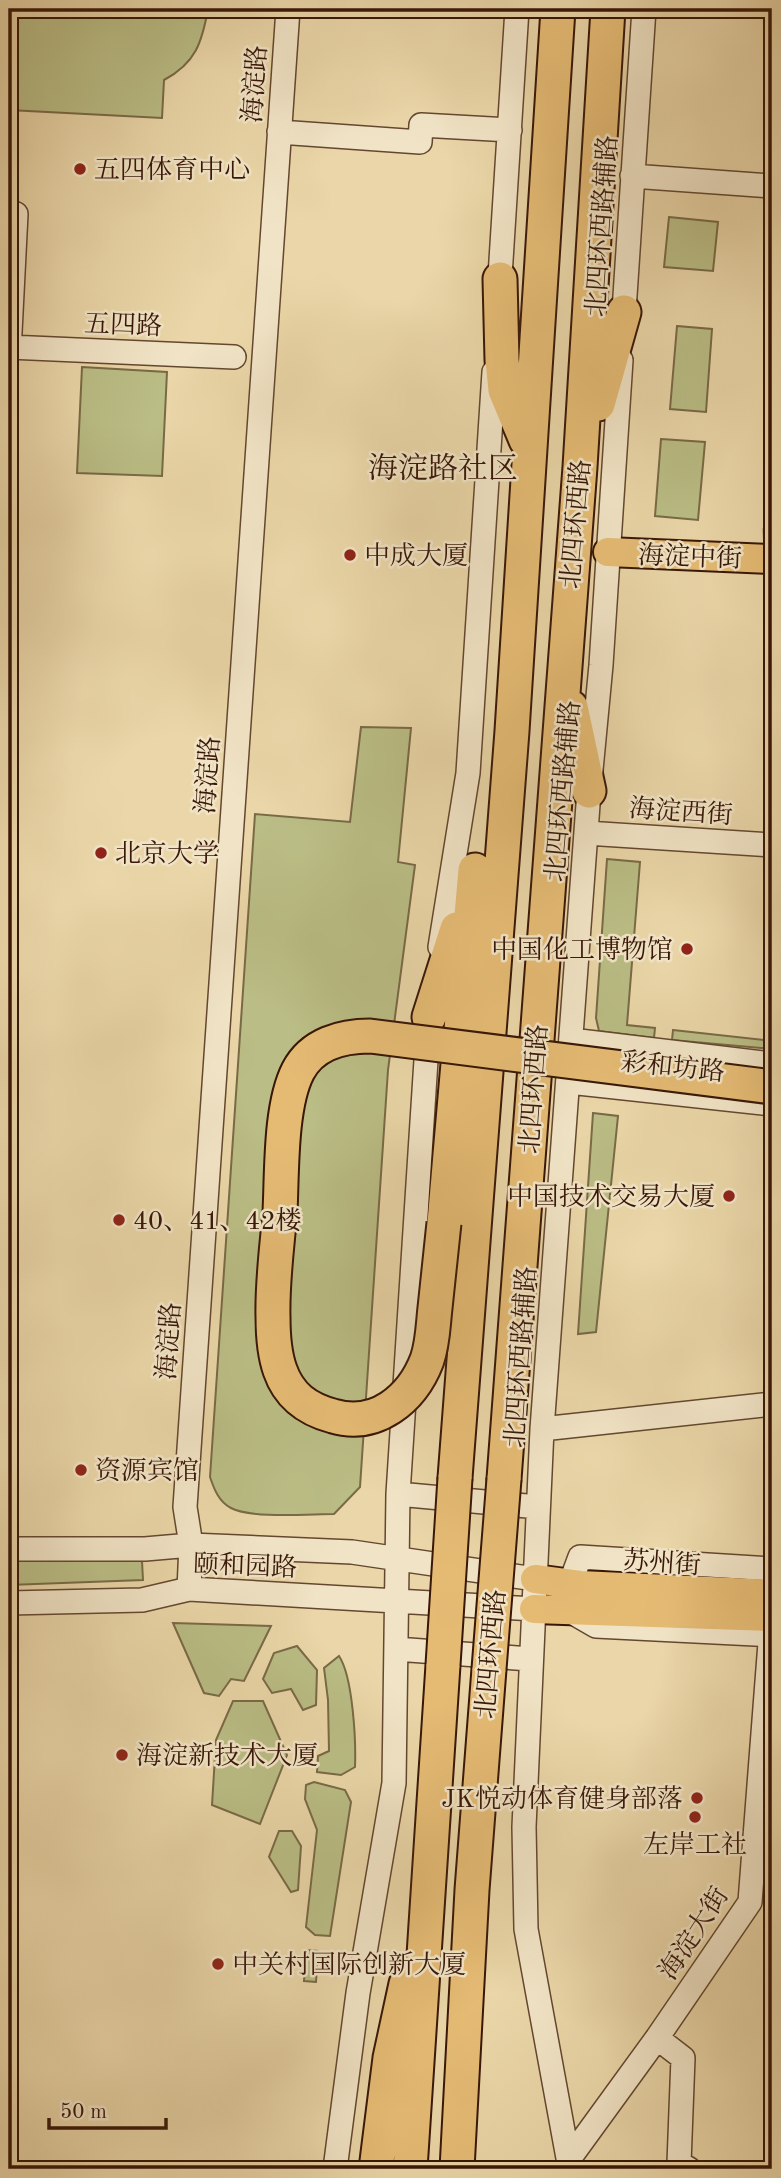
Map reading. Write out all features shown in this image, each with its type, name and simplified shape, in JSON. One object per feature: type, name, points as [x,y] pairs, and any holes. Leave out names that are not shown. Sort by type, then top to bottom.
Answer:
[{"type":"highway","name":"北四环西路","points":[[410,2169],[455,1478],[512,732],[558,9]]},
{"type":"highway","name":"北四环西路","points":[[457,2169],[463,2023],[580,467],[608,9]]},
{"type":"highway","points":[[500,279],[505,390],[529,445]]},
{"type":"highway","points":[[580,467],[624,312]]},
{"type":"highway","points":[[563,673],[589,790]]},
{"type":"highway","points":[[429,1017],[475,870],[512,732]]},
{"type":"highway","points":[[475,870],[444,1223],[431,1344],[422,1370],[413,1385],[390,1410],[375,1417],[338,1418],[317,1412],[299,1402],[280,1371],[272,1315],[287,1103],[299,1070],[320,1047],[346,1036],[370,1036],[772,1087]]},
{"type":"highway","points":[[376,2169],[390,2058],[431,1865]]},
{"type":"highway","points":[[463,2023],[474,2169]]},
{"type":"main road","name":"海淀中街","points":[[609,543],[772,540]]},
{"type":"main road","name":"海淀中街","points":[[609,543],[772,559]]},
{"type":"main road","name":"苏州街","points":[[535,1579],[570,1598],[772,1626]]},
{"type":"main road","name":"苏州街","points":[[534,1609],[570,1598],[772,1594]]},
{"type":"street","name":"海淀路","points":[[189,1589],[191,1545],[185,1507],[288,9]]},
{"type":"street","points":[[335,2169],[356,2006],[394,1783],[398,1494],[429,1017],[468,773],[517,9]]},
{"type":"street","name":"北四环西路辅路","points":[[535,1579],[542,1429],[581,1041],[586,833],[609,543],[644,9]]},
{"type":"street","points":[[279,132],[421,142],[421,125],[510,130]]},
{"type":"street","points":[[632,176],[772,186]]},
{"type":"street","points":[[9,349],[16,214]]},
{"type":"street","name":"五四路","points":[[9,349],[234,357]]},
{"type":"street","name":"海淀西街","points":[[586,833],[772,845]]},
{"type":"street","name":"彩和坊路","points":[[581,1041],[772,1064]]},
{"type":"street","name":"彩和坊路","points":[[577,1083],[772,1104]]},
{"type":"street","points":[[542,1429],[772,1404]]},
{"type":"street","points":[[398,1494],[538,1507]]},
{"type":"street","name":"颐和园路","points":[[9,1549],[145,1549],[191,1545],[352,1552],[535,1579]]},
{"type":"street","name":"苏州街","points":[[570,1598],[580,1557],[772,1569]]},
{"type":"street","name":"北四环西路","points":[[535,1579],[524,1827],[526,1929],[569,2164]]},
{"type":"street","name":"颐和园路","points":[[9,1603],[142,1600],[189,1589],[534,1609]]},
{"type":"street","name":"海淀大街","points":[[569,2164],[750,1902],[772,1626]]},
{"type":"street","points":[[396,1649],[530,1659]]},
{"type":"street","points":[[657,2038],[682,2058],[680,2163],[689,2169]]},
{"type":"green space","points":[[9,9],[208,9],[196,50],[184,66],[164,80],[162,118],[9,110]]},
{"type":"green space","points":[[669,217],[718,222],[713,271],[664,267]]},
{"type":"green space","points":[[677,326],[712,329],[706,412],[670,409]]},
{"type":"green space","points":[[82,367],[167,372],[162,476],[77,473]]},
{"type":"green space","points":[[661,439],[705,442],[698,520],[655,516]]},
{"type":"green space","points":[[361,727],[411,728],[398,862],[415,865],[388,1070],[360,1487],[334,1514],[252,1514],[231,1508],[223,1502],[210,1477],[255,814],[350,822]]},
{"type":"green space","points":[[607,859],[640,862],[627,1025],[655,1028],[654,1038],[599,1031],[596,1018]]},
{"type":"green space","points":[[673,1030],[772,1041],[772,1049],[672,1040]]},
{"type":"green space","points":[[593,1113],[618,1116],[596,1332],[578,1334]]},
{"type":"green space","points":[[9,1561],[142,1561],[143,1580],[9,1585]]},
{"type":"green space","points":[[173,1623],[271,1626],[244,1681],[231,1679],[219,1696],[204,1693]]},
{"type":"green space","points":[[297,1646],[317,1670],[316,1705],[303,1710],[291,1689],[272,1693],[263,1679],[274,1653]]},
{"type":"green space","points":[[339,1656],[348,1679],[355,1756],[355,1767],[341,1775],[317,1772],[318,1756],[329,1751],[324,1668]]},
{"type":"green space","points":[[233,1701],[263,1701],[287,1755],[260,1824],[212,1805],[216,1740]]},
{"type":"green space","points":[[314,1782],[345,1790],[351,1802],[330,1936],[315,1935],[306,1927],[317,1830],[305,1799],[306,1785]]},
{"type":"green space","points":[[279,1831],[292,1831],[301,1846],[298,1890],[291,1892],[269,1857]]},
{"type":"green space","points":[[306,1950],[318,1951],[316,1982],[304,1981]]},
{"type":"tunnel","points":[[763,540],[772,539]]},
{"type":"place","name":"五四体育中心","points":[[80,169]]},
{"type":"place","name":"中成大厦","points":[[350,555]]},
{"type":"place","name":"北京大学","points":[[101,853]]},
{"type":"place","name":"中国化工博物馆","points":[[687,949]]},
{"type":"place","name":"中国技术交易大厦","points":[[729,1196]]},
{"type":"place","name":"40、41、42楼","points":[[119,1220]]},
{"type":"place","name":"资源宾馆","points":[[81,1470]]},
{"type":"place","name":"海淀新技术大厦","points":[[122,1755]]},
{"type":"place","name":"JK悦动体育健身部落","points":[[697,1798]]},
{"type":"place","name":"左岸工社","points":[[695,1817]]},
{"type":"place","name":"中关村国际创新大厦","points":[[218,1964]]},
{"type":"district","name":"海淀路社区","points":[[443,468]]}]
